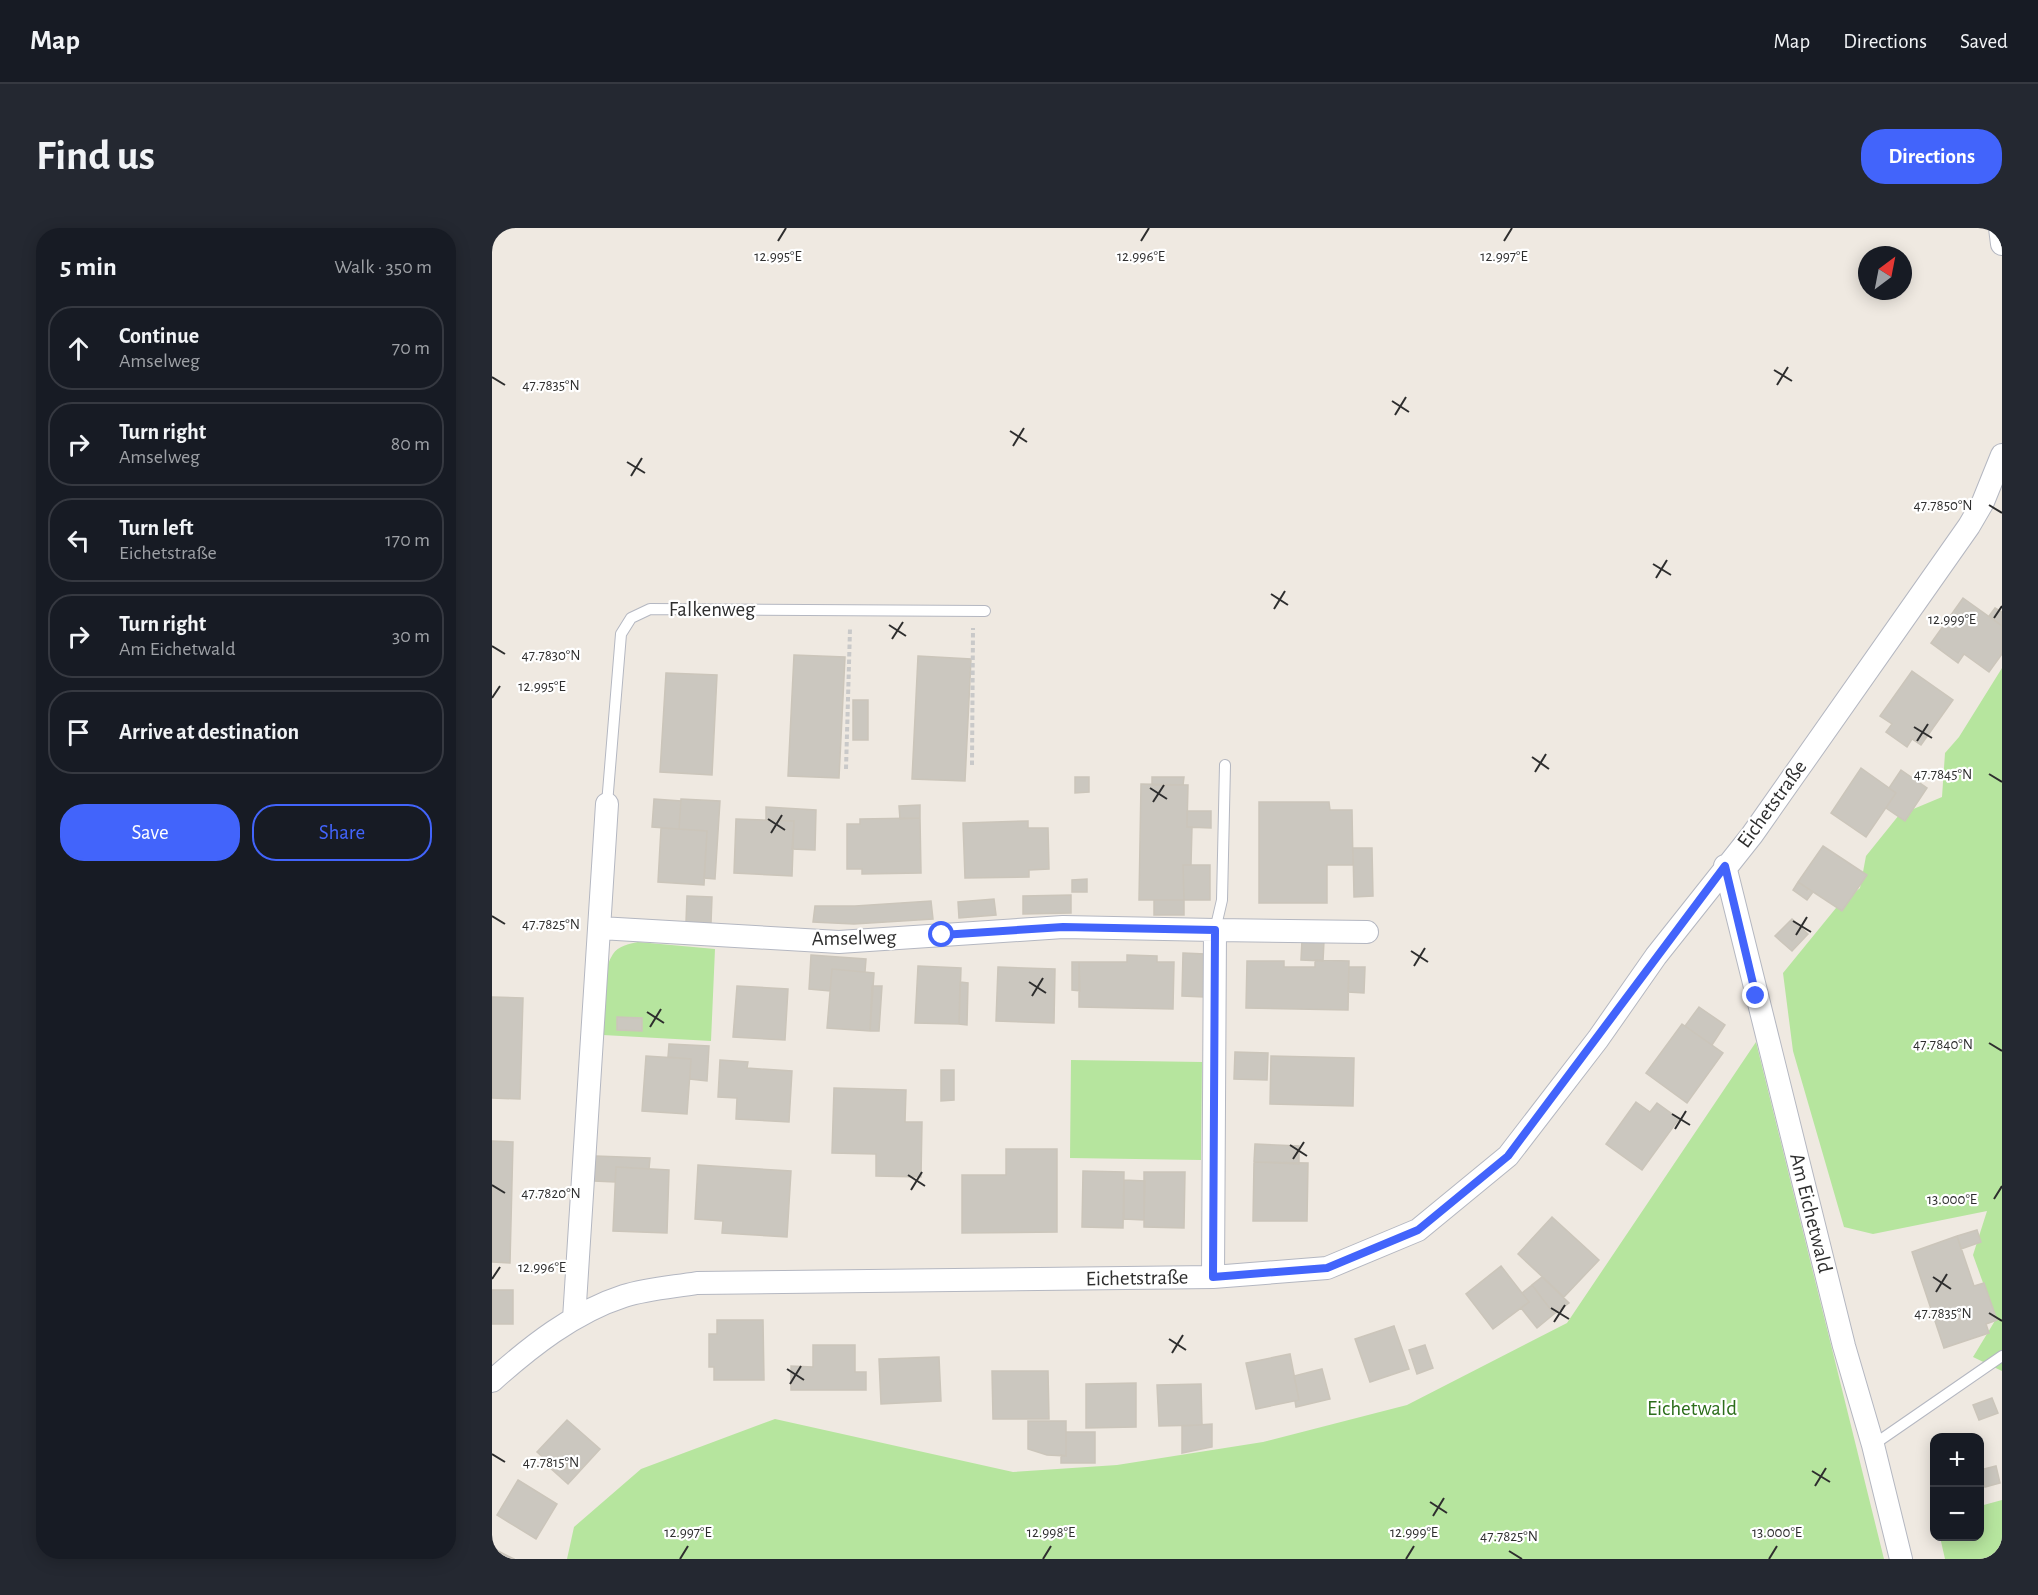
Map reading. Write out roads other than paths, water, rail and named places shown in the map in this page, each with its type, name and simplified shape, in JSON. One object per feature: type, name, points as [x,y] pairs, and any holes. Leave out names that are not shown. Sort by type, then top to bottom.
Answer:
[{"type":"street","points":[[2000,228],[2002,244]]},
{"type":"street","name":"Eichetstraße","points":[[492,1381],[520,1355],[574,1319],[624,1296],[697,1283],[1213,1277],[1327,1268],[1418,1230],[1508,1156],[1725,866],[1752,835],[1943,564],[1983,502],[2002,454]]},
{"type":"street","points":[[574,1319],[607,804]]},
{"type":"street","name":"Am Eichetwald","points":[[1725,866],[1841,1334],[1873,1445],[1901,1559]]},
{"type":"street","name":"Amselweg","points":[[600,928],[839,942],[1063,927],[1367,932]]},
{"type":"street","points":[[1213,1277],[1215,930]]},
{"type":"lane","name":"Falkenweg","points":[[607,804],[621,634],[631,618],[651,609],[985,610]]},
{"type":"lane","points":[[1215,930],[1222,900],[1226,765]]},
{"type":"lane","points":[[1873,1445],[2002,1356]]},
{"type":"park label","name":"Eichetwald","points":[[1692,1408]]}]
